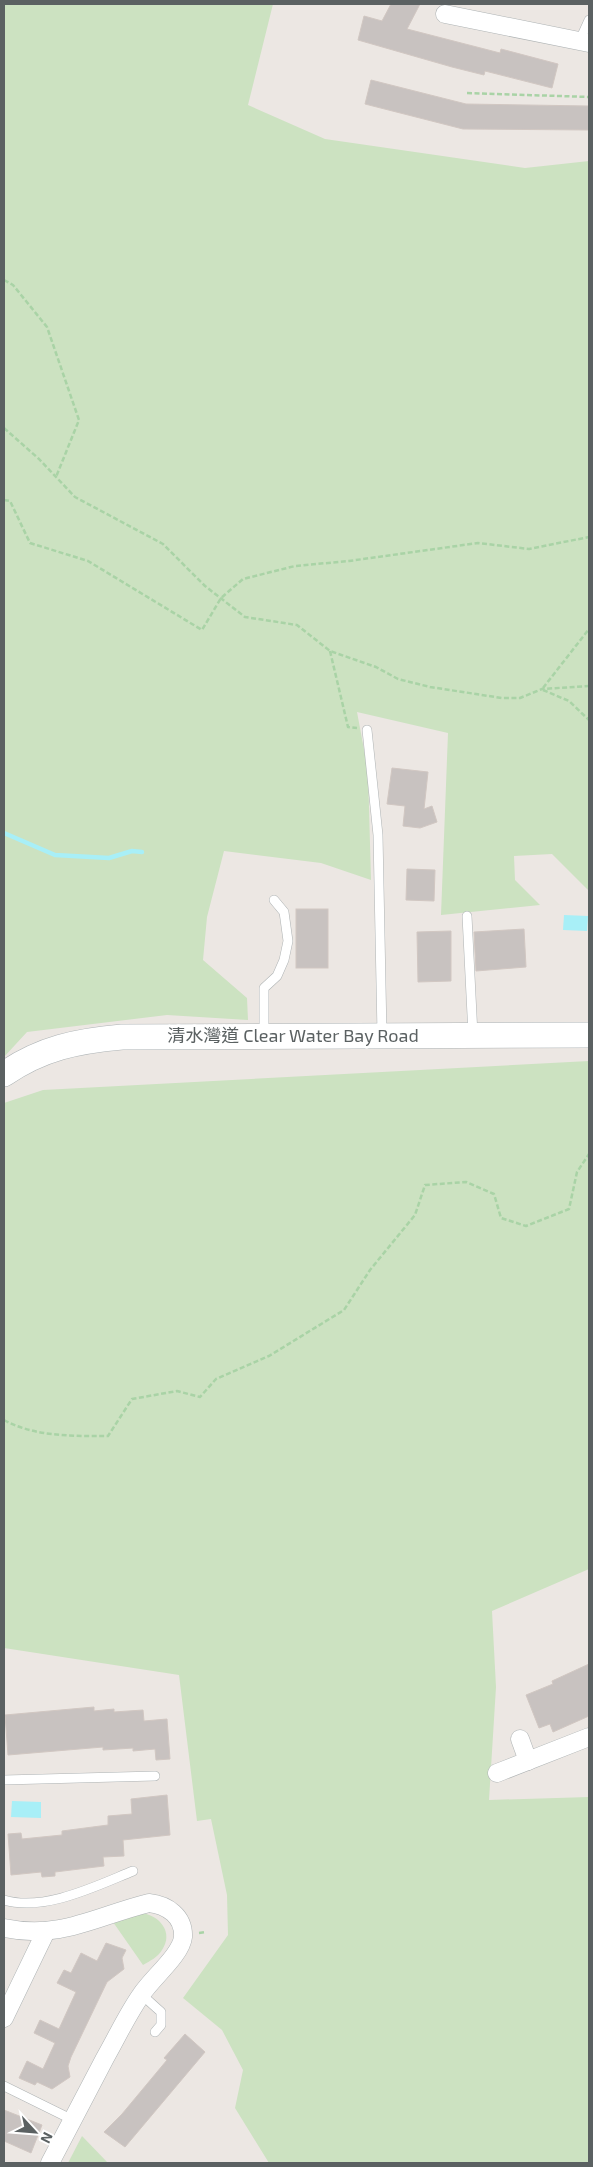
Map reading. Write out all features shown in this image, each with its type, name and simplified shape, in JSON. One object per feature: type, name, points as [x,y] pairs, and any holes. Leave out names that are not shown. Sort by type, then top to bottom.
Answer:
[{"type":"main road","name":"清水灣道 Clear Water Bay Road","points":[[4,1074],[39,1053],[84,1041],[122,1037],[589,1035]]},
{"type":"street","points":[[445,14],[584,43]]},
{"type":"street","points":[[497,1773],[589,1737]]},
{"type":"street","points":[[520,1739],[528,1761]]},
{"type":"street","points":[[4,1928],[46,1931],[77,1926],[149,1903],[160,1904],[177,1916],[183,1936],[176,1956],[158,1972],[141,1994],[50,2163]]},
{"type":"street","points":[[4,2018],[46,1931]]},
{"type":"lane","points":[[584,43],[589,20]]},
{"type":"lane","points":[[367,730],[378,835],[382,1035]]},
{"type":"lane","points":[[264,1036],[264,988],[277,976],[284,960],[288,941],[284,912],[274,900]]},
{"type":"lane","points":[[467,916],[473,1035]]},
{"type":"lane","points":[[4,1780],[155,1776]]},
{"type":"lane","points":[[4,1900],[38,1903],[90,1888],[133,1871]]},
{"type":"lane","points":[[141,1994],[161,2012],[161,2024],[155,2032]]},
{"type":"lane","points":[[4,2086],[73,2120]]},
{"type":"path","points":[[466,92],[589,98]]},
{"type":"path","points":[[4,280],[13,285],[47,327],[80,420],[56,477]]},
{"type":"path","points":[[4,428],[75,497],[163,544],[205,586],[245,617],[297,625],[330,651],[376,667],[398,679],[430,687],[502,698],[520,698],[542,689],[589,686]]},
{"type":"path","points":[[4,500],[10,501],[30,542],[88,561],[202,630],[221,598],[243,579],[295,566],[349,561],[478,542],[529,549],[589,537]]},
{"type":"path","points":[[542,689],[589,629]]},
{"type":"path","points":[[330,651],[348,727],[367,730]]},
{"type":"path","points":[[542,689],[570,701],[589,720]]},
{"type":"path","points":[[4,1420],[20,1429],[49,1434],[108,1436],[132,1399],[177,1391],[200,1396],[216,1379],[269,1356],[344,1310],[370,1270],[415,1215],[425,1185],[466,1182],[494,1194],[501,1218],[526,1226],[569,1209],[577,1172],[589,1154]]},
{"type":"green space","points":[[4,4],[273,4],[248,105],[325,139],[525,168],[589,161],[589,891],[552,854],[514,856],[515,880],[540,905],[441,915],[448,733],[357,712],[368,771],[371,880],[321,863],[224,851],[207,917],[203,960],[247,998],[248,1020],[167,1015],[27,1032],[4,1057]]},
{"type":"green space","points":[[589,1061],[589,1569],[492,1611],[496,1687],[489,1800],[589,1797],[589,2163],[269,2163],[235,2108],[243,2070],[222,2030],[183,1998],[228,1935],[227,1895],[211,1819],[197,1821],[179,1675],[4,1648],[4,1103],[43,1090]]},
{"type":"green space","points":[[141,1913],[154,1917],[166,1931],[165,1944],[160,1952],[154,1959],[143,1965],[113,1922]]},
{"type":"green space","points":[[82,2136],[108,2163],[68,2163]]},
{"type":"water","points":[[564,915],[588,916],[587,931],[563,930]]},
{"type":"water","points":[[12,1801],[41,1802],[41,1818],[11,1817]]},
{"type":"building","points":[[391,4],[420,4],[407,29],[500,53],[501,49],[558,64],[552,88],[485,71],[484,75],[358,40],[364,16],[382,21]]},
{"type":"building","points":[[371,80],[466,104],[589,106],[589,130],[463,129],[365,104]]},
{"type":"building","points":[[392,768],[428,772],[424,809],[432,806],[437,822],[420,828],[403,826],[405,806],[387,804]]},
{"type":"building","points":[[407,869],[435,870],[434,901],[406,900]]},
{"type":"building","points":[[296,909],[328,909],[328,968],[296,968]]},
{"type":"building","points":[[524,929],[526,967],[476,971],[474,932]]},
{"type":"building","points":[[451,931],[451,981],[418,982],[417,932]]},
{"type":"building","points":[[589,1664],[589,1716],[553,1732],[550,1724],[539,1728],[526,1695],[553,1684],[552,1681]]},
{"type":"building","points":[[94,1707],[94,1711],[114,1709],[114,1712],[143,1710],[144,1721],[167,1719],[170,1759],[156,1760],[155,1749],[133,1751],[133,1748],[103,1750],[103,1747],[8,1755],[5,1715]]},
{"type":"building","points":[[167,1795],[170,1835],[123,1840],[124,1856],[103,1857],[104,1866],[55,1872],[55,1876],[42,1877],[41,1872],[11,1875],[8,1834],[21,1833],[22,1839],[62,1835],[62,1831],[108,1825],[108,1816],[132,1814],[131,1799]]},
{"type":"building","points":[[106,1943],[126,1950],[122,1958],[124,1969],[107,1982],[71,2057],[68,2066],[70,2077],[52,2089],[37,2082],[35,2085],[19,2078],[27,2061],[43,2069],[55,2043],[34,2033],[40,2020],[59,2029],[76,1992],[57,1983],[64,1970],[71,1973],[81,1953],[97,1961]]},
{"type":"building","points":[[185,2034],[205,2052],[125,2147],[104,2132],[122,2114],[167,2060],[164,2058]]},
{"type":"building","points":[[4,2110],[42,2125],[31,2153],[4,2141]]},
{"type":"waterway","points":[[4,833],[55,855],[109,858],[132,851],[142,852]]}]
